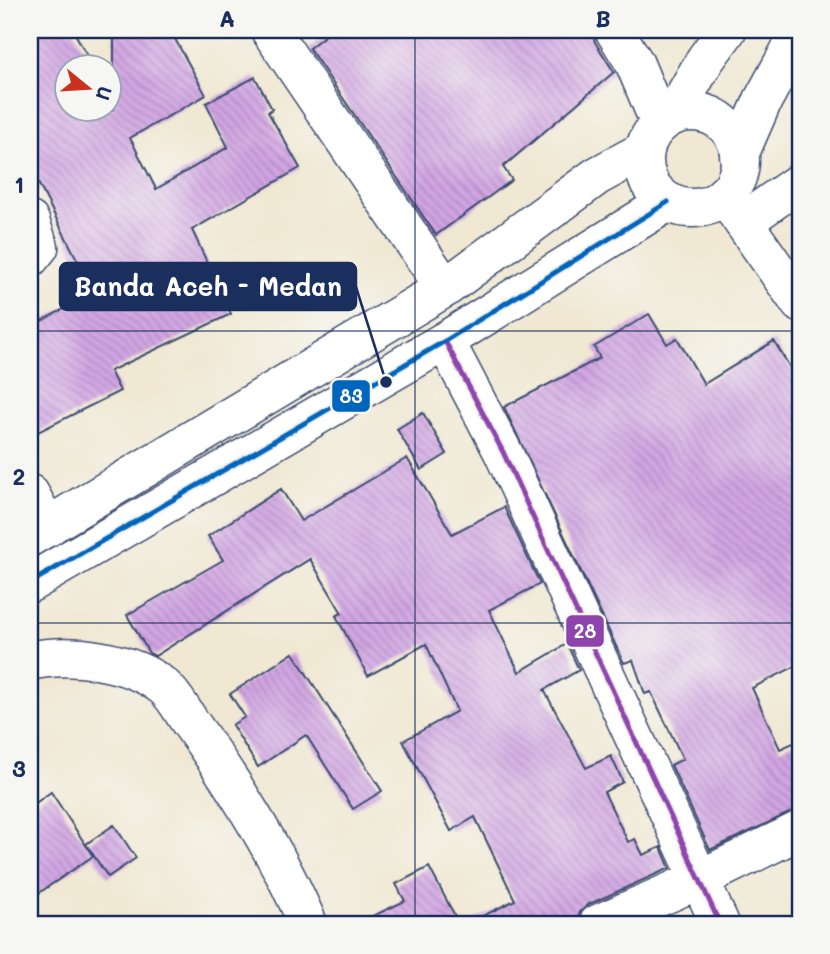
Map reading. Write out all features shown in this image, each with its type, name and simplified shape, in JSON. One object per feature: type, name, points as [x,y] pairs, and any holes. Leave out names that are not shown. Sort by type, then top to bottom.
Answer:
[{"type":"main road","points":[[270,30],[445,288]]},
{"type":"main road","points":[[614,30],[634,62],[659,130]]},
{"type":"main road","points":[[727,30],[659,130],[648,180],[668,202],[696,208],[733,209],[800,182]]},
{"type":"main road","points":[[800,32],[763,100],[739,155],[733,209],[800,303]]},
{"type":"main road","points":[[30,494],[39,532],[445,288],[687,112],[716,118],[732,134],[739,155]]},
{"type":"main road","points":[[30,583],[445,341],[668,202]]},
{"type":"main road","points":[[30,222],[39,247],[30,258]]},
{"type":"main road","points":[[445,341],[503,452],[720,924]]},
{"type":"main road","points":[[30,661],[66,658],[94,661],[122,667],[165,688],[227,774],[309,924]]},
{"type":"main road","points":[[598,924],[700,879],[800,830]]},
{"type":"building","points":[[30,30],[73,30],[85,52],[52,52],[52,122],[122,122],[122,52],[114,52],[114,30],[170,30],[206,95],[130,138],[156,189],[228,147],[206,103],[255,77],[272,109],[268,112],[300,168],[192,230],[231,314],[110,371],[120,391],[30,436],[30,327],[79,301],[70,282],[85,275],[30,167]]},
{"type":"building","points":[[332,30],[592,30],[595,42],[614,72],[503,167],[512,180],[436,235],[309,48]]},
{"type":"building","points":[[649,314],[667,344],[677,338],[704,384],[774,341],[800,384],[800,664],[752,688],[780,749],[800,740],[800,808],[710,850],[671,765],[683,759],[651,692],[645,694],[633,660],[624,663],[504,407],[600,358],[594,347]]},
{"type":"building","points":[[423,413],[447,454],[421,470],[397,429]]},
{"type":"building","points":[[407,458],[452,534],[504,507],[540,584],[489,610],[519,672],[567,644],[579,670],[544,690],[586,768],[611,756],[623,782],[604,792],[628,842],[635,839],[643,855],[661,847],[670,868],[589,904],[580,912],[577,924],[467,924],[515,900],[475,817],[451,831],[403,741],[457,711],[426,644],[368,676],[336,616],[342,613],[310,559],[155,656],[149,653],[127,615],[223,560],[208,536],[281,489],[301,521]]},
{"type":"building","points":[[293,653],[382,791],[353,809],[306,735],[258,767],[232,725],[245,717],[230,694]]},
{"type":"building","points":[[51,792],[93,856],[30,899],[30,807]]},
{"type":"building","points":[[114,825],[136,858],[108,877],[86,844]]},
{"type":"building","points":[[429,867],[459,924],[356,924],[405,901],[396,884]]},
{"type":"transit line","name":"83","points":[[30,583],[445,341],[668,202]]},
{"type":"transit line","name":"28","points":[[445,341],[503,452],[720,924]]},
{"type":"place","name":"Banda Aceh - Medan","points":[[386,382]]}]
